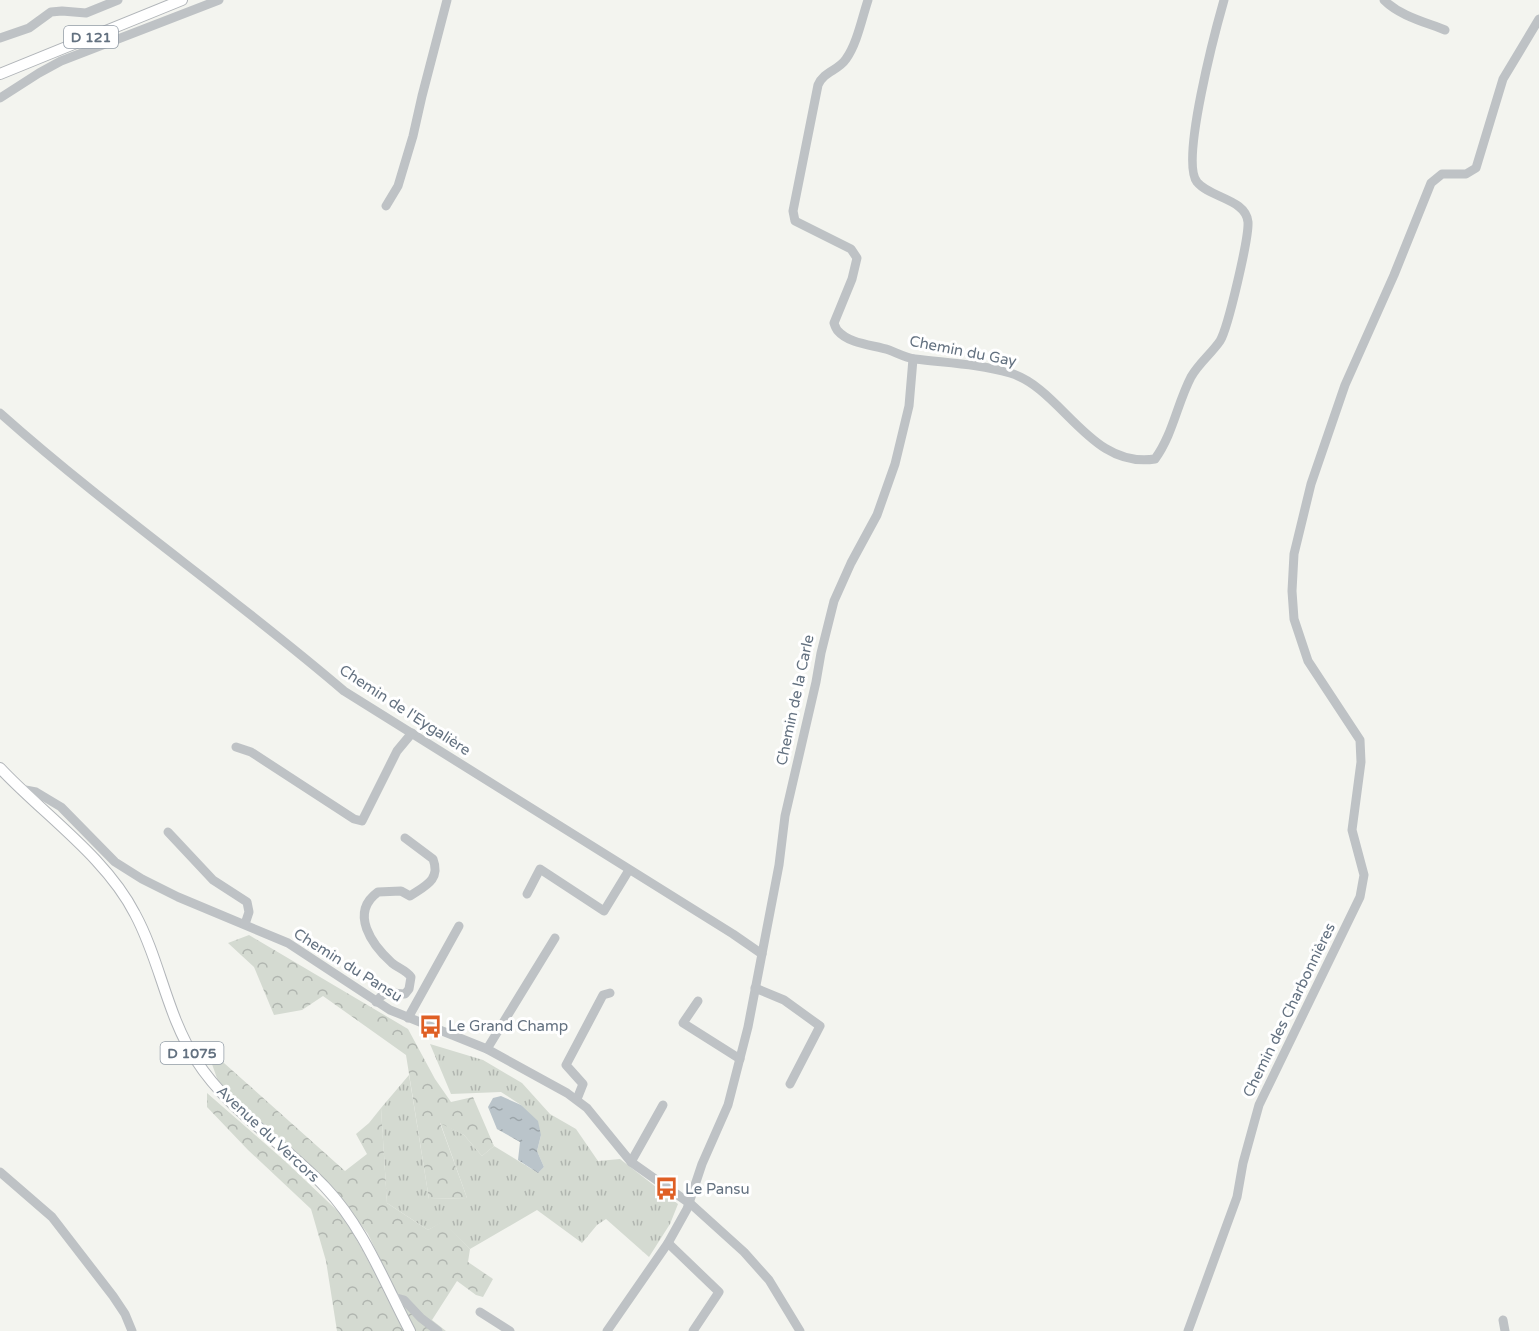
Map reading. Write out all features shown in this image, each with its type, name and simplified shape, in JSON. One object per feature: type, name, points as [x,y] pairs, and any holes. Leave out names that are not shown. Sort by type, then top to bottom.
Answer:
[{"type":"main road","name":"D 121","points":[[0,74],[182,0]]},
{"type":"main road","name":"Avenue du Vercors","points":[[0,768],[95,861],[118,888],[145,932],[168,999],[196,1061],[217,1088],[310,1172],[343,1208],[370,1251],[410,1331]]},
{"type":"street","points":[[0,38],[30,28],[51,12],[86,13],[118,0]]},
{"type":"street","points":[[0,98],[61,61],[219,0]]},
{"type":"street","points":[[386,206],[398,186],[413,136],[447,0]]},
{"type":"street","name":"Chemin du Gay","points":[[868,0],[848,57],[840,65],[823,75],[818,85],[792,216],[795,221],[851,249],[857,258],[852,279],[834,323],[838,332],[849,338],[913,359],[984,368],[1023,379],[1047,397],[1083,433],[1097,443],[1119,454],[1142,461],[1155,459],[1166,443],[1191,377],[1220,340],[1245,252],[1248,223],[1246,214],[1232,202],[1212,193],[1195,181],[1192,169],[1199,106],[1224,0]]},
{"type":"street","points":[[1384,0],[1390,6],[1445,30]]},
{"type":"street","name":"Chemin des Charbonnières","points":[[1188,1331],[1237,1197],[1243,1163],[1259,1105],[1360,897],[1364,875],[1352,830],[1361,762],[1360,740],[1308,661],[1294,619],[1292,591],[1294,554],[1311,484],[1341,395],[1394,275],[1429,188],[1442,174],[1466,174],[1476,168],[1503,79],[1539,19]]},
{"type":"street","name":"Chemin de la Carle","points":[[607,1331],[668,1243],[689,1203],[702,1164],[728,1105],[762,954],[779,865],[785,816],[816,682],[820,652],[834,601],[877,515],[895,464],[909,406],[913,359]]},
{"type":"street","name":"Chemin de l'Eygalière","points":[[0,413],[344,691],[762,954]]},
{"type":"street","points":[[236,747],[251,752],[354,819],[362,821],[397,751],[412,734]]},
{"type":"street","name":"Chemin du Pansu","points":[[20,789],[36,792],[61,807],[115,862],[142,879],[178,897],[288,943],[376,1002],[408,1018],[487,1049],[577,1099],[631,1162],[689,1203],[744,1252],[769,1280],[800,1331]]},
{"type":"street","points":[[168,832],[213,880],[247,902],[249,912],[245,924]]},
{"type":"street","points":[[376,1002],[382,994],[387,992],[405,994],[410,989],[411,977],[392,963],[370,938],[364,923],[365,908],[378,892],[401,891],[410,896],[430,884],[436,872],[433,859],[405,838]]},
{"type":"street","points":[[527,894],[540,869],[604,911],[629,870]]},
{"type":"street","points":[[408,1018],[459,926]]},
{"type":"street","points":[[487,1049],[555,938]]},
{"type":"street","points":[[755,988],[784,1000],[820,1026],[790,1084]]},
{"type":"street","points":[[577,1099],[583,1084],[566,1065],[603,995],[610,993]]},
{"type":"street","points":[[698,1001],[683,1023],[740,1059]]},
{"type":"street","points":[[631,1162],[663,1105]]},
{"type":"street","points":[[0,1172],[52,1217],[113,1296],[125,1314],[132,1331]]},
{"type":"street","points":[[668,1243],[719,1292],[693,1331]]},
{"type":"street","points":[[393,1297],[404,1300],[421,1318],[438,1331]]},
{"type":"street","points":[[480,1312],[510,1331]]},
{"type":"street","points":[[1503,1320],[1505,1331]]},
{"type":"green space","points":[[249,935],[408,1029],[435,1079],[451,1102],[473,1097],[494,1146],[482,1156],[464,1135],[440,1123],[467,1198],[429,1199],[406,1055],[323,996],[302,1010],[274,1015],[254,967],[228,943]]},
{"type":"green space","points":[[430,1044],[483,1060],[522,1083],[550,1114],[576,1129],[598,1161],[620,1159],[678,1204],[670,1224],[649,1257],[606,1219],[597,1225],[582,1243],[537,1210],[470,1249],[443,1222],[428,1230],[387,1203],[381,1108],[409,1075],[429,1199],[467,1198],[440,1122],[464,1135],[482,1156],[494,1146],[538,1173],[544,1167],[537,1151],[541,1135],[521,1105],[501,1092],[451,1094]]},
{"type":"green space","points":[[206,1047],[345,1171],[367,1154],[356,1134],[381,1108],[387,1203],[428,1230],[443,1221],[470,1249],[468,1262],[493,1279],[483,1297],[476,1295],[457,1281],[432,1320],[446,1331],[415,1331],[368,1234],[331,1186],[219,1084]]},
{"type":"green space","points":[[207,1093],[286,1162],[344,1217],[404,1331],[337,1331],[326,1261],[311,1209],[248,1150],[207,1107]]},
{"type":"water","points":[[501,1096],[521,1105],[538,1121],[541,1135],[537,1151],[544,1167],[538,1173],[518,1160],[520,1142],[497,1129],[488,1107],[493,1098]]},
{"type":"place","name":"Le Grand Champ","points":[[430,1026]]},
{"type":"place","name":"Le Pansu","points":[[667,1189]]}]
